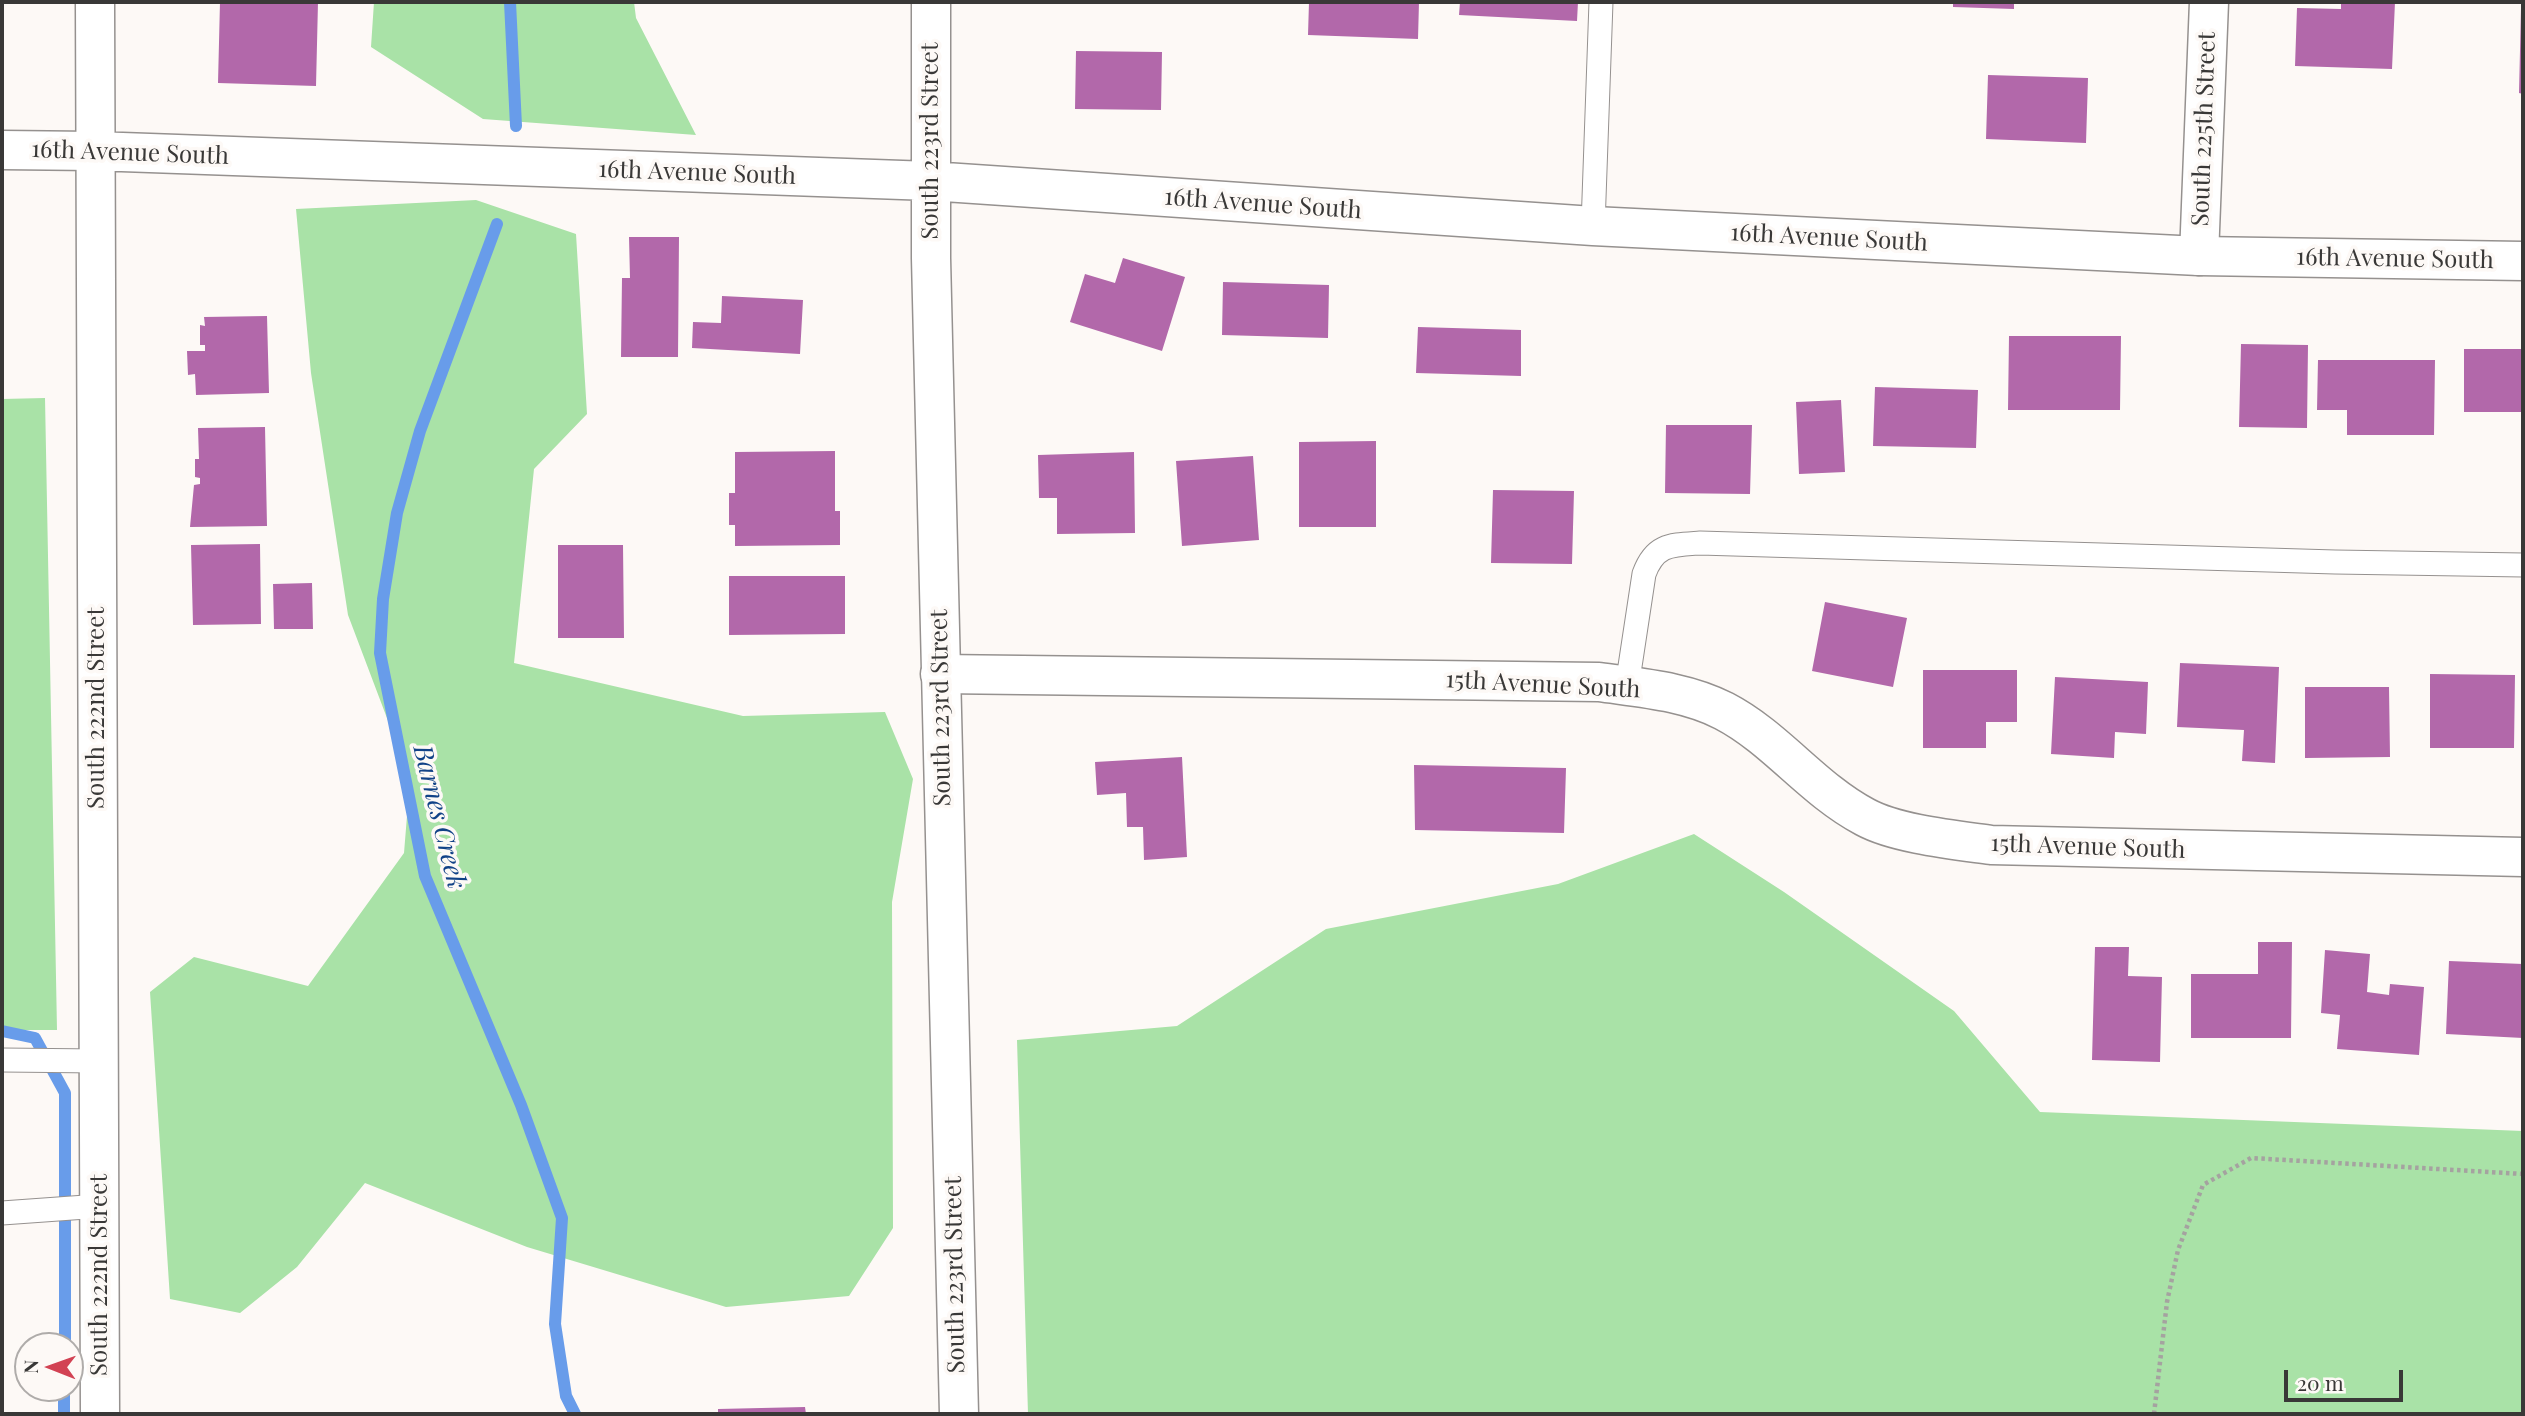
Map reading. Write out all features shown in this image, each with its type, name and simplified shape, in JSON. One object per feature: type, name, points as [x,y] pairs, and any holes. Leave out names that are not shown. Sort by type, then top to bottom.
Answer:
[{"type":"street","name":"South 222nd Street","points":[[95,2],[100,1414]]},
{"type":"street","name":"South 223rd Street","points":[[931,2],[930,181],[959,1414]]},
{"type":"street","name":"South 225th Street","points":[[2199,256],[2209,2]]},
{"type":"street","name":"16th Avenue South","points":[[2,149],[930,181],[1593,226],[2199,256],[2523,261]]},
{"type":"street","name":"15th Avenue South","points":[[940,674],[1599,682],[1675,693],[1724,711],[1771,744],[1812,783],[1867,818],[1936,837],[1991,845],[2523,857]]},
{"type":"lane","points":[[1593,226],[1601,2]]},
{"type":"lane","points":[[1628,686],[1644,574],[1650,558],[1669,545],[1700,543],[2279,561],[2523,565]]},
{"type":"lane","points":[[2,1060],[99,1061]]},
{"type":"lane","points":[[2,1213],[100,1206]]},
{"type":"path","points":[[2154,1414],[2167,1302],[2175,1263],[2203,1185],[2251,1158],[2523,1174]]},
{"type":"green space","points":[[374,2],[634,2],[636,18],[696,135],[483,119],[371,47]]},
{"type":"green space","points":[[476,200],[576,234],[587,414],[534,469],[514,663],[743,716],[885,712],[913,779],[892,902],[893,1228],[849,1296],[726,1307],[527,1247],[365,1183],[297,1267],[240,1313],[170,1299],[150,992],[194,957],[308,986],[404,853],[410,779],[348,615],[311,373],[296,209]]},
{"type":"green space","points":[[45,398],[57,1030],[2,1030],[2,399]]},
{"type":"green space","points":[[1694,834],[1784,892],[1954,1011],[2040,1112],[2523,1131],[2523,1414],[1028,1414],[1017,1040],[1177,1026],[1326,929],[1558,884]]},
{"type":"building","points":[[220,2],[318,2],[316,86],[218,83]]},
{"type":"building","points":[[1309,2],[1419,2],[1418,39],[1308,35]]},
{"type":"building","points":[[1460,2],[1578,2],[1577,21],[1459,15]]},
{"type":"building","points":[[1953,2],[2014,2],[2014,9],[1953,7]]},
{"type":"building","points":[[2341,2],[2395,2],[2392,69],[2295,66],[2297,8],[2341,9]]},
{"type":"building","points":[[2523,8],[2523,94],[2519,93]]},
{"type":"building","points":[[1076,51],[1162,52],[1161,110],[1075,109]]},
{"type":"building","points":[[1988,75],[2088,78],[2086,143],[1986,139]]},
{"type":"building","points":[[629,237],[679,237],[678,357],[621,357],[622,278],[630,278]]},
{"type":"building","points":[[1123,258],[1185,277],[1162,351],[1070,322],[1085,274],[1115,283]]},
{"type":"building","points":[[1223,282],[1329,285],[1328,338],[1222,335]]},
{"type":"building","points":[[722,296],[803,300],[800,354],[692,348],[693,322],[721,323]]},
{"type":"building","points":[[267,316],[269,393],[196,395],[195,374],[188,375],[187,351],[205,351],[205,345],[200,345],[200,325],[205,326],[204,317]]},
{"type":"building","points":[[1418,327],[1521,330],[1521,376],[1416,373]]},
{"type":"building","points":[[2009,336],[2121,336],[2120,410],[2008,410]]},
{"type":"building","points":[[2241,344],[2308,345],[2307,428],[2239,427]]},
{"type":"building","points":[[2464,349],[2523,349],[2523,412],[2464,412]]},
{"type":"building","points":[[2318,360],[2435,360],[2434,435],[2347,435],[2347,410],[2317,410]]},
{"type":"building","points":[[1875,387],[1978,390],[1976,448],[1873,446]]},
{"type":"building","points":[[1841,400],[1845,472],[1799,474],[1796,402]]},
{"type":"building","points":[[1666,425],[1752,425],[1750,494],[1665,493]]},
{"type":"building","points":[[265,427],[267,526],[190,527],[194,485],[200,484],[200,478],[195,477],[195,459],[199,459],[198,428]]},
{"type":"building","points":[[1376,441],[1376,527],[1299,527],[1299,442]]},
{"type":"building","points":[[835,451],[835,511],[840,511],[840,545],[735,546],[735,525],[729,525],[729,493],[735,493],[735,452]]},
{"type":"building","points":[[1134,452],[1135,533],[1057,534],[1057,498],[1039,498],[1038,455]]},
{"type":"building","points":[[1253,456],[1259,540],[1182,546],[1176,461]]},
{"type":"building","points":[[1493,490],[1574,491],[1572,564],[1491,563]]},
{"type":"building","points":[[260,544],[261,624],[193,625],[191,545]]},
{"type":"building","points":[[558,545],[623,545],[624,638],[558,638]]},
{"type":"building","points":[[729,576],[845,576],[845,634],[729,635]]},
{"type":"building","points":[[312,583],[313,629],[274,629],[273,584]]},
{"type":"building","points":[[1825,602],[1907,618],[1893,687],[1812,671]]},
{"type":"building","points":[[2180,663],[2279,667],[2275,763],[2242,761],[2244,730],[2177,727]]},
{"type":"building","points":[[1923,670],[2017,670],[2017,722],[1986,722],[1986,748],[1923,748]]},
{"type":"building","points":[[2430,674],[2515,675],[2514,748],[2430,748]]},
{"type":"building","points":[[2055,677],[2148,682],[2146,734],[2115,732],[2114,758],[2051,754]]},
{"type":"building","points":[[2305,687],[2389,687],[2390,757],[2305,758]]},
{"type":"building","points":[[1182,757],[1187,857],[1144,860],[1143,827],[1127,827],[1126,793],[1097,795],[1095,762]]},
{"type":"building","points":[[1414,765],[1566,768],[1564,833],[1415,830]]},
{"type":"building","points":[[2258,942],[2292,942],[2291,1038],[2191,1038],[2191,974],[2258,974]]},
{"type":"building","points":[[2095,947],[2129,947],[2128,976],[2162,977],[2160,1062],[2092,1060]]},
{"type":"building","points":[[2325,950],[2370,954],[2367,992],[2389,995],[2390,984],[2424,987],[2419,1055],[2337,1049],[2340,1015],[2321,1013]]},
{"type":"building","points":[[2449,961],[2523,964],[2523,1038],[2446,1034]]},
{"type":"building","points":[[805,1407],[806,1414],[718,1414],[718,1409]]},
{"type":"waterway","name":"Barnes Creek","points":[[510,2],[516,126]]},
{"type":"waterway","name":"Barnes Creek","points":[[497,224],[420,431],[397,513],[383,599],[380,653],[425,876],[521,1105],[562,1218],[555,1324],[566,1396],[575,1414]]},
{"type":"waterway","points":[[2,1031],[35,1038],[65,1093],[65,1332]]},
{"type":"waterway","points":[[64,1402],[64,1414]]}]
